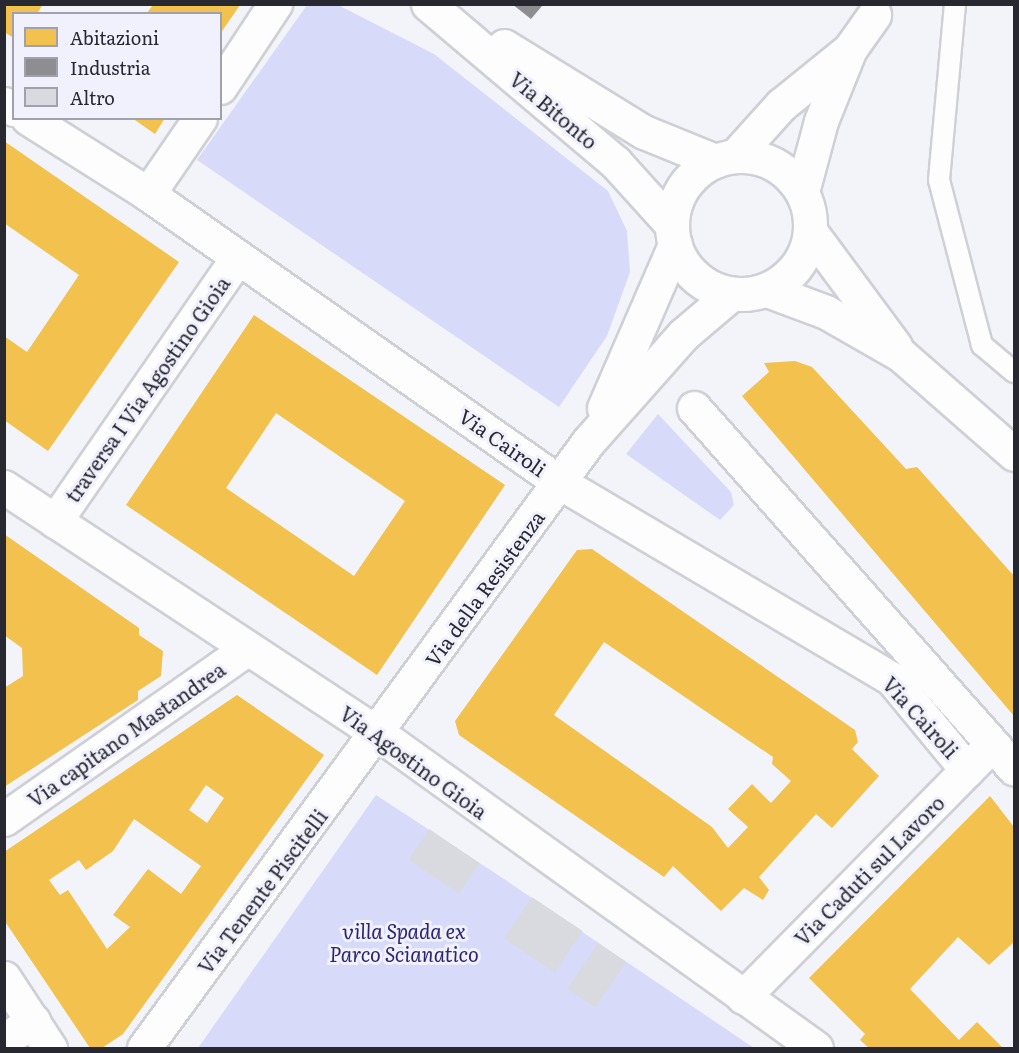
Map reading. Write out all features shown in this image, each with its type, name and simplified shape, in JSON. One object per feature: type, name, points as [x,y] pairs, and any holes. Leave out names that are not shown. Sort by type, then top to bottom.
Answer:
[{"type":"street","points":[[222,84],[275,4]]},
{"type":"street","name":"Via Bitonto","points":[[428,4],[615,162],[674,235]]},
{"type":"street","name":"Via Bitonto","points":[[436,4],[644,132],[725,159]]},
{"type":"street","points":[[880,10],[850,49],[781,105],[725,159],[684,186],[674,235],[696,278],[731,294],[767,290],[826,312],[901,355],[1014,454]]},
{"type":"street","points":[[850,49],[821,121],[802,192],[810,231],[901,355]]},
{"type":"street","name":"Via Cairoli","points":[[31,120],[148,194],[559,482],[892,679],[968,770]]},
{"type":"street","points":[[148,194],[199,120]]},
{"type":"street","points":[[725,159],[774,164],[802,192]]},
{"type":"street","points":[[767,290],[797,266],[810,231]]},
{"type":"street","name":"Via della Resistenza","points":[[588,442],[674,235]]},
{"type":"street","name":"traversa I Via Agostino Gioia","points":[[56,521],[238,257]]},
{"type":"street","name":"Via della Resistenza","points":[[379,734],[588,442],[684,334],[731,294]]},
{"type":"street","points":[[694,408],[993,743],[1014,770]]},
{"type":"street","name":"Via Agostino Gioia","points":[[4,488],[379,734],[816,1048]]},
{"type":"street","name":"Via capitano Mastandrea","points":[[4,819],[248,648]]},
{"type":"street","name":"Via Tenente Piscitelli","points":[[144,1048],[379,734]]},
{"type":"street","name":"Via Caduti sul Lavoro","points":[[743,997],[993,743]]},
{"type":"street","points":[[4,978],[51,1048]]},
{"type":"street","points":[[4,1040],[33,1021]]},
{"type":"lane","points":[[956,4],[939,180],[982,345],[1014,372]]},
{"type":"green space","points":[[307,5],[338,5],[434,54],[608,191],[627,231],[630,272],[607,336],[559,407],[197,160]]},
{"type":"green space","points":[[658,414],[731,492],[734,505],[720,520],[626,454]]},
{"type":"green space","name":"villa Spada ex Parco Scianatico","points":[[376,795],[501,877],[754,1048],[198,1048]]},
{"type":"building: Abitazioni","points":[[4,4],[43,4],[38,12],[12,12],[12,37],[4,32]]},
{"type":"building: Abitazioni","points":[[153,5],[240,5],[222,31],[222,12],[148,12]]},
{"type":"building: Abitazioni","points":[[135,120],[164,120],[155,134]]},
{"type":"building: Abitazioni","points":[[4,141],[179,262],[48,451],[4,420],[4,336],[27,352],[79,275],[4,223]]},
{"type":"building: Abitazioni","points":[[254,315],[505,485],[377,675],[126,505]],"holes":[[[276,413],[405,501],[354,576],[226,488]]]},
{"type":"building: Abitazioni","points":[[795,361],[812,367],[906,469],[917,467],[1014,576],[1014,716],[742,396],[769,372],[764,363]]},
{"type":"building: Abitazioni","points":[[4,534],[139,628],[139,635],[163,651],[161,676],[138,691],[138,700],[4,787],[4,688],[23,676],[22,648],[4,635]]},
{"type":"building: Abitazioni","points":[[592,549],[855,730],[858,742],[852,749],[879,776],[832,828],[816,814],[759,877],[769,890],[763,900],[744,888],[721,911],[673,866],[664,877],[459,735],[455,721],[577,550]],"holes":[[[604,642],[773,757],[772,764],[791,781],[771,803],[752,784],[728,809],[748,827],[728,848],[712,827],[554,715]]]},
{"type":"building: Abitazioni","points":[[237,695],[324,755],[123,1034],[102,1048],[90,1048],[4,920],[4,852]],"holes":[[[206,785],[224,798],[207,823],[189,810]],[[134,819],[201,866],[181,894],[148,869],[113,915],[130,927],[107,949],[68,890],[60,895],[49,880],[79,860],[86,870],[113,851]]]},
{"type":"building: Abitazioni","points":[[990,796],[1014,827],[1014,942],[989,965],[958,937],[910,989],[959,1040],[977,1022],[1003,1048],[869,1048],[860,1040],[865,1034],[809,978]]},
{"type":"building: Industria","points":[[512,4],[540,4],[542,6],[531,19]]},
{"type":"building: Altro","points":[[429,829],[480,863],[459,894],[408,860]]},
{"type":"building: Altro","points":[[532,897],[583,931],[555,973],[504,938]]},
{"type":"building: Altro","points":[[598,943],[626,962],[595,1008],[567,989]]}]
